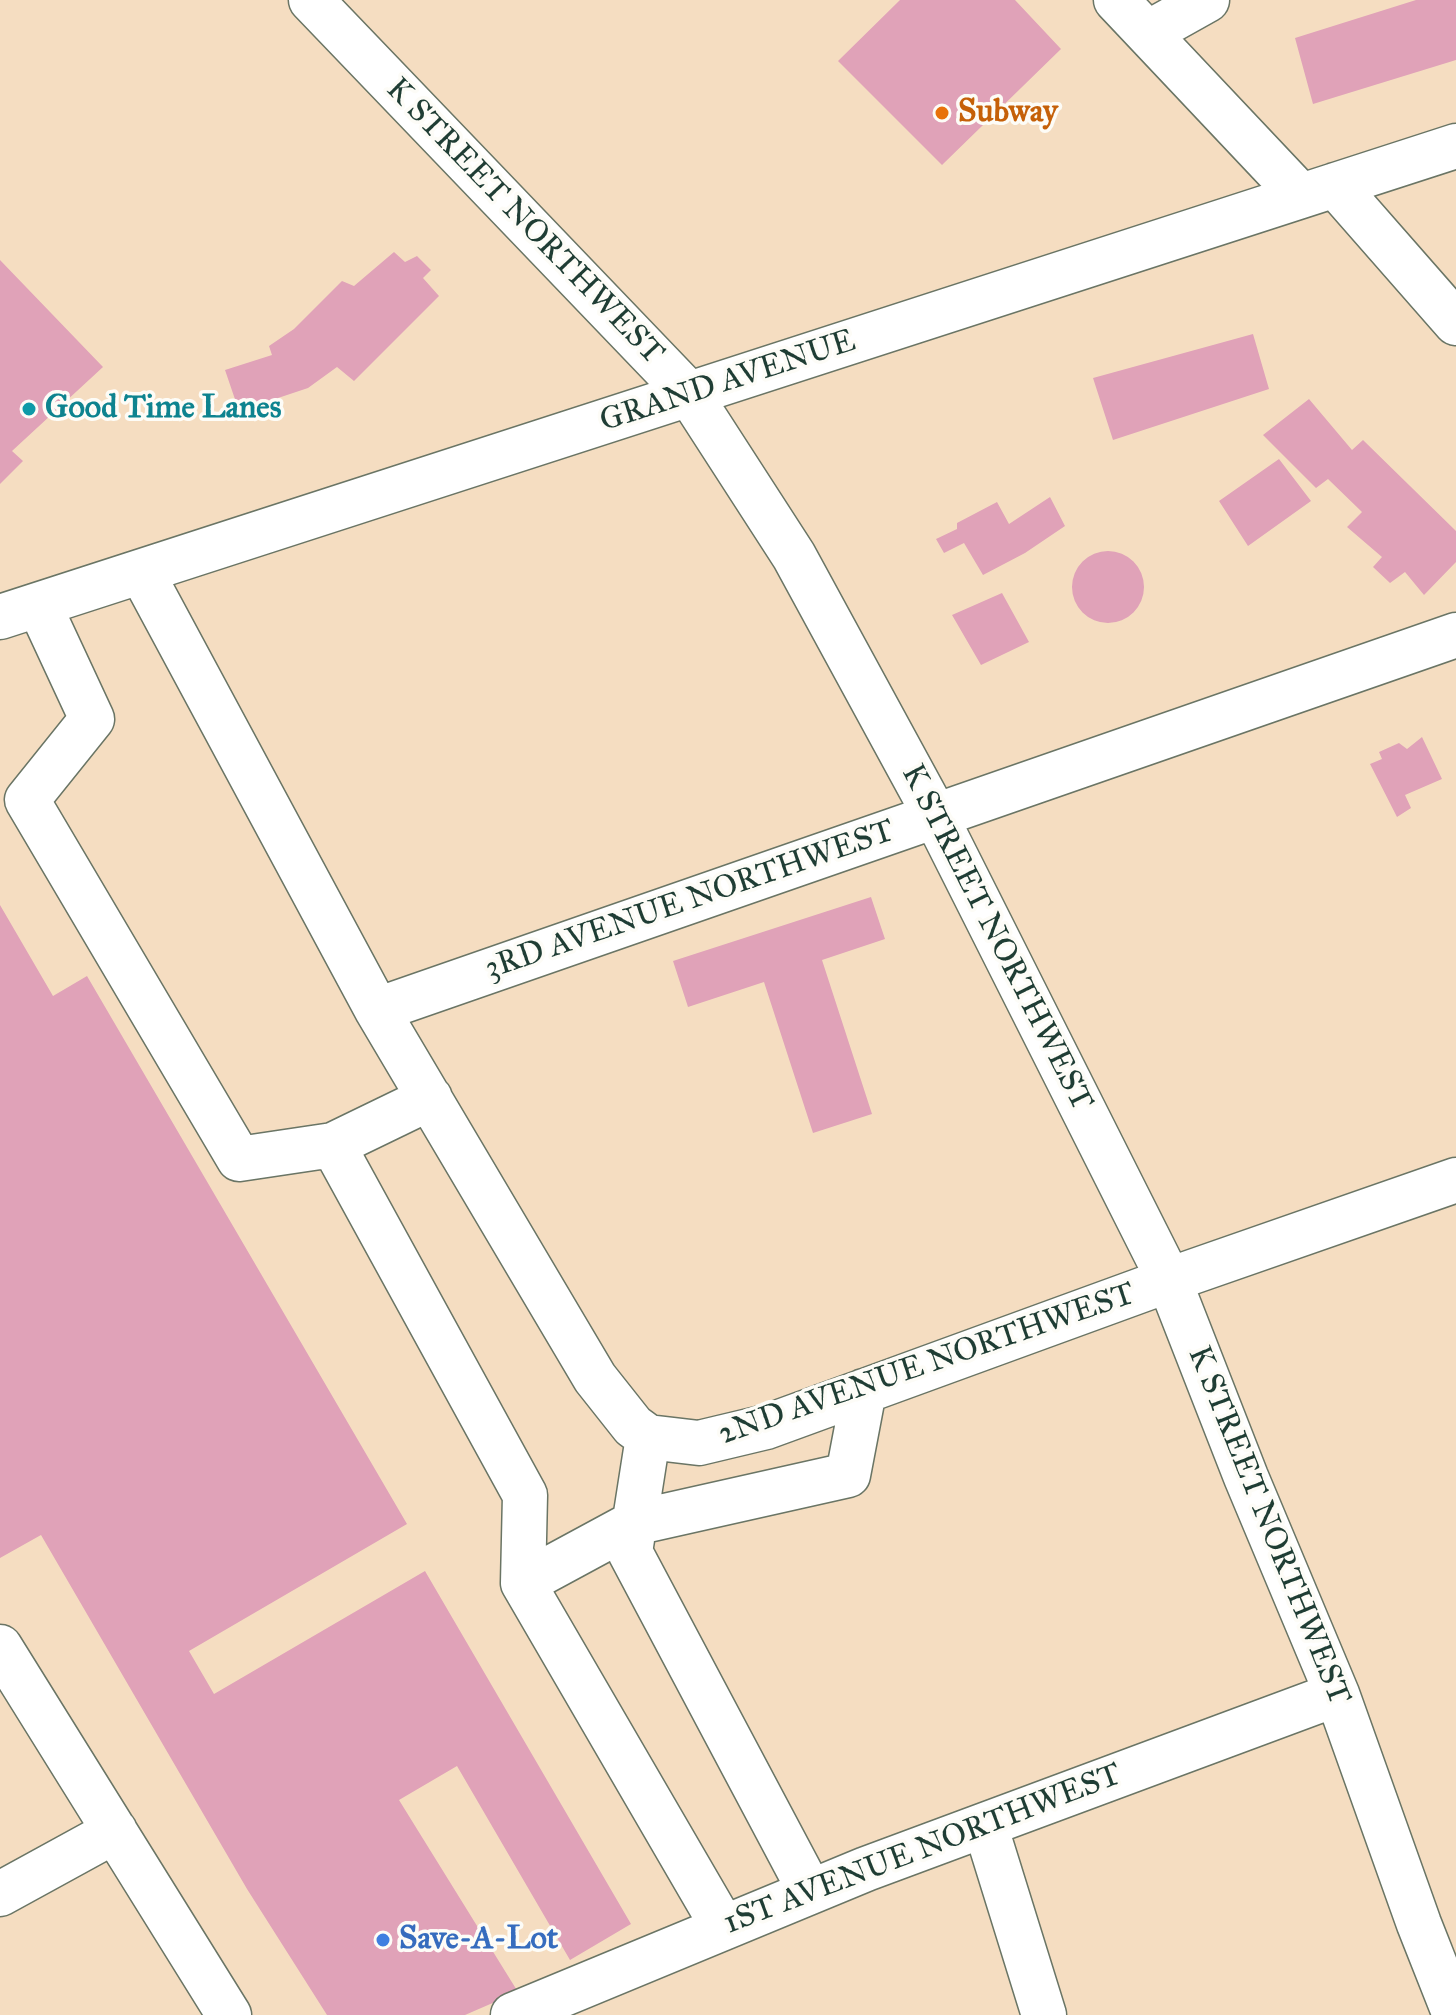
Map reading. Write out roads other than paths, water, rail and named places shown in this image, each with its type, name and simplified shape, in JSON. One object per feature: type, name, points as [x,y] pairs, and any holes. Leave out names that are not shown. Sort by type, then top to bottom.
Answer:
[{"type":"street","name":"K STREET NORTHWEST","points":[[311,0],[690,395],[794,556],[935,815],[1169,1280],[1246,1477],[1337,1694],[1455,2015]]},
{"type":"street","points":[[1116,0],[1456,323]]},
{"type":"street","points":[[1148,33],[1207,0]]},
{"type":"street","name":"GRAND AVENUE","points":[[20,611],[1456,146]]},
{"type":"street","points":[[142,573],[377,1010],[595,1378],[633,1426],[648,1437],[630,1552],[810,1891]]},
{"type":"street","points":[[20,611],[92,719],[27,800],[239,1159],[333,1145],[430,1098]]},
{"type":"street","name":"3RD AVENUE NORTHWEST","points":[[377,1010],[1456,635]]},
{"type":"street","points":[[333,1145],[525,1495],[523,1583],[723,1927]]},
{"type":"street","name":"2ND AVENUE NORTHWEST","points":[[648,1437],[699,1443],[766,1427],[1169,1280],[1456,1180]]},
{"type":"street","points":[[523,1583],[634,1523],[848,1475],[864,1391]]},
{"type":"street","points":[[0,1647],[229,2015]]},
{"type":"street","name":"1ST AVENUE NORTHWEST","points":[[513,2015],[810,1891],[1337,1694]]},
{"type":"street","points":[[985,1825],[1044,2015]]},
{"type":"street","points":[[0,1894],[115,1831]]},
{"type":"place","name":"Subway","points":[[942,113]]},
{"type":"place","name":"Good Time Lanes","points":[[29,409]]},
{"type":"place","name":"Save-A-Lot","points":[[383,1940]]}]
